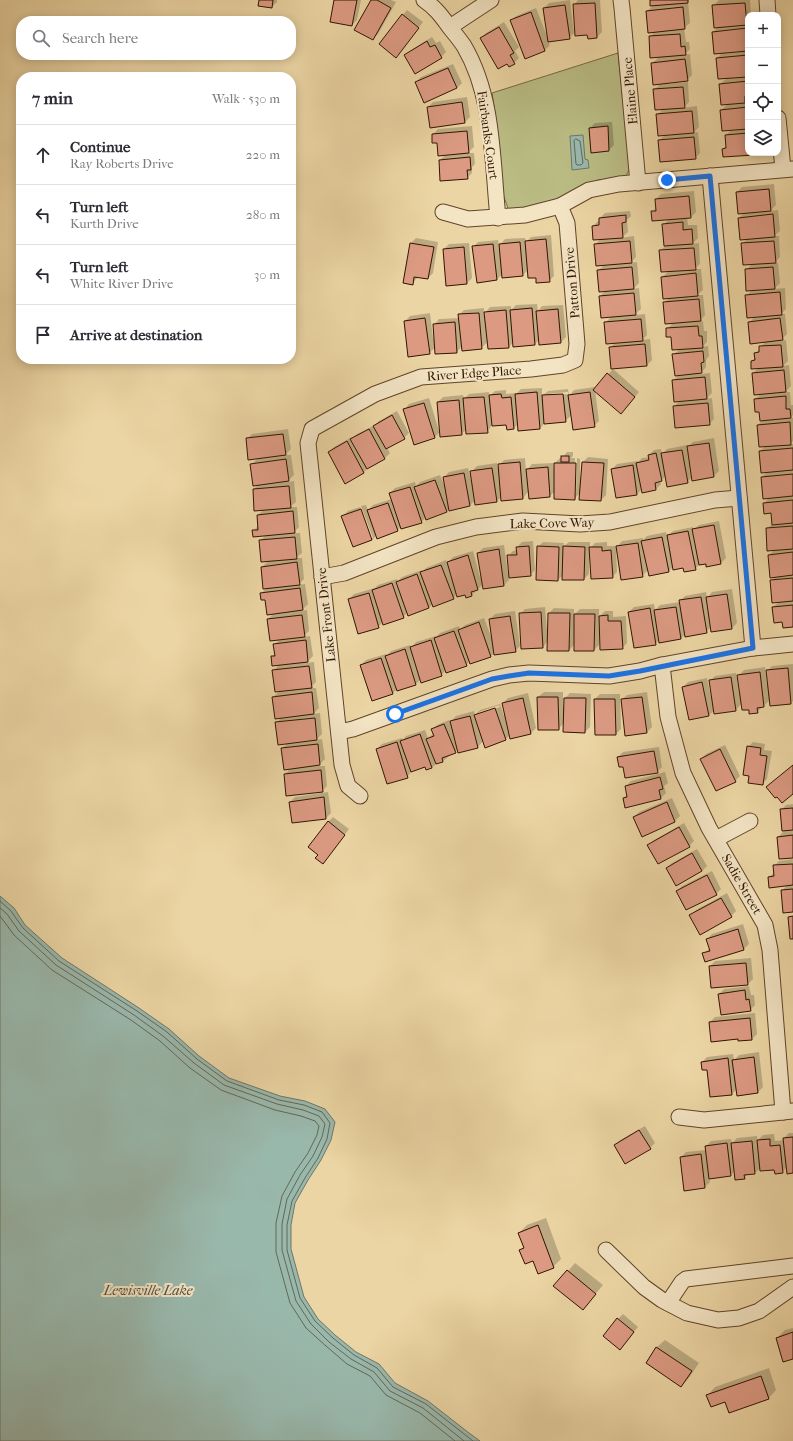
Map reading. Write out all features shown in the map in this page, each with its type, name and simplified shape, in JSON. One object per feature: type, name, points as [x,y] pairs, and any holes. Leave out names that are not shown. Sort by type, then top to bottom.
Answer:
[{"type":"street","name":"Fairbanks Court","points":[[424,0],[434,7],[463,44],[472,61],[481,86],[486,104],[498,218]]},
{"type":"street","points":[[450,27],[492,0]]},
{"type":"street","name":"Elaine Place","points":[[620,0],[623,16],[638,183]]},
{"type":"street","points":[[767,0],[768,12]]},
{"type":"street","points":[[443,212],[468,219],[525,215],[560,206],[590,190],[619,184],[788,169],[778,120]]},
{"type":"street","points":[[710,176],[753,648]]},
{"type":"street","name":"Patton Drive","points":[[560,206],[567,223],[577,344],[575,360]]},
{"type":"street","name":"River Edge Place","points":[[312,429],[375,394],[421,377],[563,365],[575,360]]},
{"type":"street","name":"Lake Front Drive","points":[[312,429],[308,443],[342,765],[348,786],[360,796]]},
{"type":"street","name":"Lake Cove Way","points":[[322,577],[344,573],[436,537],[476,527],[523,521],[580,524],[610,522],[715,500],[739,498]]},
{"type":"street","points":[[339,732],[353,729],[492,679],[529,673],[609,676],[753,648],[793,644]]},
{"type":"street","name":"Sadie Street","points":[[662,665],[668,717],[683,773],[716,839],[765,925],[770,950],[788,1112]]},
{"type":"street","points":[[716,839],[750,821]]},
{"type":"street","points":[[680,1117],[704,1120],[788,1112]]},
{"type":"street","points":[[606,1250],[644,1287],[668,1303],[687,1313],[718,1320],[739,1318],[759,1311],[793,1287]]},
{"type":"street","points":[[668,1303],[682,1282],[686,1279],[793,1266]]},
{"type":"green space","points":[[618,53],[630,168],[625,178],[598,180],[570,195],[539,208],[509,211],[501,189],[492,93]]},
{"type":"water","points":[[583,135],[585,159],[588,160],[589,168],[572,170],[570,136]]},
{"type":"water","name":"Lewisville Lake","points":[[0,896],[14,908],[25,925],[62,958],[169,1029],[199,1056],[229,1078],[280,1096],[305,1101],[325,1109],[335,1122],[331,1140],[321,1160],[295,1203],[291,1225],[291,1249],[304,1297],[318,1319],[335,1335],[356,1352],[379,1364],[395,1383],[428,1401],[480,1441],[0,1441]]},
{"type":"building","points":[[259,0],[273,0],[272,8],[258,6]]},
{"type":"building","points":[[334,0],[357,0],[352,26],[330,22]]},
{"type":"building","points":[[371,0],[377,0],[391,8],[373,40],[354,30]]},
{"type":"building","points":[[650,0],[688,0],[688,3],[650,6]]},
{"type":"building","points":[[595,3],[597,38],[588,39],[587,35],[575,36],[573,4]]},
{"type":"building","points":[[745,3],[745,25],[714,28],[712,5]]},
{"type":"building","points":[[565,5],[570,39],[548,42],[543,8]]},
{"type":"building","points":[[683,7],[685,29],[648,33],[646,11]]},
{"type":"building","points":[[531,12],[545,51],[525,59],[510,20]]},
{"type":"building","points":[[402,14],[419,28],[396,58],[379,44]]},
{"type":"building","points":[[499,27],[514,53],[510,55],[515,64],[509,67],[507,64],[498,69],[480,38]]},
{"type":"building","points":[[745,28],[745,51],[714,54],[712,32]]},
{"type":"building","points":[[680,34],[681,47],[685,46],[686,55],[650,58],[649,36]]},
{"type":"building","points":[[427,41],[430,47],[435,45],[442,58],[415,74],[404,55]]},
{"type":"building","points":[[745,55],[745,77],[718,79],[716,58]]},
{"type":"building","points":[[685,59],[688,81],[653,85],[651,63]]},
{"type":"building","points":[[448,68],[457,88],[424,103],[415,82]]},
{"type":"building","points":[[745,81],[745,103],[721,105],[719,84]]},
{"type":"building","points":[[683,87],[685,108],[655,110],[653,89]]},
{"type":"building","points":[[462,102],[465,123],[430,128],[427,107]]},
{"type":"building","points":[[745,107],[745,129],[722,131],[720,110]]},
{"type":"building","points":[[692,111],[694,133],[658,136],[656,114]]},
{"type":"building","points":[[608,126],[609,151],[591,153],[589,128]]},
{"type":"building","points":[[467,131],[469,153],[438,156],[437,143],[432,143],[432,134]]},
{"type":"building","points":[[745,133],[745,156],[723,157],[722,149],[726,148],[725,135]]},
{"type":"building","points":[[694,137],[696,159],[660,162],[658,140]]},
{"type":"building","points":[[470,157],[471,170],[467,170],[468,179],[440,181],[439,160]]},
{"type":"building","points":[[769,189],[771,211],[738,214],[736,192]]},
{"type":"building","points":[[689,196],[691,218],[652,221],[651,211],[656,211],[655,199]]},
{"type":"building","points":[[773,214],[775,237],[740,240],[738,218]]},
{"type":"building","points":[[626,215],[626,222],[622,223],[623,238],[593,240],[592,226],[599,225],[599,218]]},
{"type":"building","points":[[683,222],[683,230],[692,229],[693,244],[664,246],[662,224]]},
{"type":"building","points":[[546,239],[550,282],[536,283],[536,278],[528,278],[525,241]]},
{"type":"building","points":[[630,241],[632,263],[596,266],[594,244]]},
{"type":"building","points":[[774,241],[776,263],[743,265],[741,243]]},
{"type":"building","points":[[520,242],[523,276],[502,278],[499,244]]},
{"type":"building","points":[[410,243],[434,247],[428,279],[414,277],[413,285],[403,283]]},
{"type":"building","points":[[493,244],[497,280],[477,283],[472,246]]},
{"type":"building","points":[[464,247],[467,284],[446,286],[443,249]]},
{"type":"building","points":[[694,248],[696,270],[661,272],[659,250]]},
{"type":"building","points":[[632,267],[634,289],[599,292],[597,270]]},
{"type":"building","points":[[773,267],[775,289],[746,291],[745,269]]},
{"type":"building","points":[[696,273],[698,296],[663,299],[661,277]]},
{"type":"building","points":[[780,292],[782,315],[747,318],[745,295]]},
{"type":"building","points":[[634,293],[636,315],[601,318],[599,296]]},
{"type":"building","points":[[699,299],[701,321],[665,324],[663,302]]},
{"type":"building","points":[[532,308],[535,345],[513,347],[510,310]]},
{"type":"building","points":[[558,309],[561,343],[539,345],[536,311]]},
{"type":"building","points":[[506,310],[509,348],[488,349],[484,312]]},
{"type":"building","points":[[479,313],[482,349],[462,351],[458,314]]},
{"type":"building","points":[[425,318],[430,354],[408,357],[404,321]]},
{"type":"building","points":[[780,318],[783,340],[750,344],[748,322]]},
{"type":"building","points":[[641,319],[643,341],[606,344],[604,322]]},
{"type":"building","points":[[455,322],[457,353],[435,354],[433,324]]},
{"type":"building","points":[[698,326],[699,336],[702,336],[703,348],[672,350],[671,337],[666,337],[666,328]]},
{"type":"building","points":[[645,344],[647,366],[611,369],[609,347]]},
{"type":"building","points":[[781,345],[783,367],[751,369],[751,361],[755,360],[754,353],[759,352],[759,346]]},
{"type":"building","points":[[703,351],[704,362],[701,363],[702,373],[675,376],[672,354]]},
{"type":"building","points":[[784,370],[786,392],[754,395],[752,373]]},
{"type":"building","points":[[607,373],[635,397],[621,414],[593,390]]},
{"type":"building","points":[[705,377],[707,399],[674,402],[672,380]]},
{"type":"building","points":[[537,392],[540,429],[518,431],[515,394]]},
{"type":"building","points":[[590,392],[595,427],[573,430],[568,395]]},
{"type":"building","points":[[501,394],[502,398],[511,397],[514,429],[507,430],[506,425],[492,426],[489,395]]},
{"type":"building","points":[[563,394],[566,422],[544,424],[542,395]]},
{"type":"building","points":[[786,396],[786,409],[790,409],[791,418],[760,421],[759,412],[755,412],[754,399]]},
{"type":"building","points":[[484,397],[488,433],[466,434],[463,398]]},
{"type":"building","points":[[459,400],[462,435],[440,437],[437,402]]},
{"type":"building","points":[[424,403],[435,438],[414,445],[403,409]]},
{"type":"building","points":[[708,403],[710,425],[675,428],[673,406]]},
{"type":"building","points":[[392,415],[405,439],[386,449],[373,426]]},
{"type":"building","points":[[790,422],[791,445],[759,447],[757,425]]},
{"type":"building","points":[[369,429],[385,459],[367,469],[350,439]]},
{"type":"building","points":[[283,434],[286,455],[248,460],[246,438]]},
{"type":"building","points":[[347,441],[364,473],[345,484],[328,452]]},
{"type":"building","points":[[709,443],[714,477],[692,481],[687,446]]},
{"type":"building","points":[[793,448],[793,470],[761,473],[759,451]]},
{"type":"building","points":[[682,450],[688,483],[667,487],[661,453]]},
{"type":"building","points":[[656,453],[662,481],[655,483],[656,490],[642,493],[636,463],[649,460],[648,455]]},
{"type":"building","points":[[561,456],[569,456],[569,462],[561,462]]},
{"type":"building","points":[[286,459],[289,481],[253,486],[250,464]]},
{"type":"building","points":[[520,462],[523,499],[501,501],[498,464]]},
{"type":"building","points":[[582,462],[604,463],[601,501],[579,500]]},
{"type":"building","points":[[554,463],[576,463],[575,500],[554,499]]},
{"type":"building","points":[[633,465],[637,495],[616,498],[611,469]]},
{"type":"building","points":[[548,467],[550,497],[529,499],[526,469]]},
{"type":"building","points":[[492,468],[497,502],[475,505],[470,471]]},
{"type":"building","points":[[464,473],[470,506],[449,511],[443,477]]},
{"type":"building","points":[[793,474],[793,496],[763,499],[761,477]]},
{"type":"building","points":[[435,480],[447,512],[426,520],[414,487]]},
{"type":"building","points":[[289,486],[291,508],[254,511],[253,489]]},
{"type":"building","points":[[410,487],[422,523],[401,529],[389,493]]},
{"type":"building","points":[[793,500],[793,523],[772,525],[771,513],[764,514],[763,503]]},
{"type":"building","points":[[388,503],[398,531],[377,539],[367,510]]},
{"type":"building","points":[[361,509],[372,540],[353,547],[341,516]]},
{"type":"building","points":[[293,511],[295,533],[253,537],[252,530],[258,530],[257,515]]},
{"type":"building","points":[[714,525],[721,564],[706,567],[706,564],[699,565],[692,529]]},
{"type":"building","points":[[793,526],[793,549],[767,551],[766,528]]},
{"type":"building","points":[[688,531],[696,570],[684,572],[683,568],[673,570],[667,535]]},
{"type":"building","points":[[295,537],[297,559],[261,562],[259,540]]},
{"type":"building","points":[[662,537],[669,572],[649,576],[641,541]]},
{"type":"building","points":[[638,543],[643,577],[621,580],[616,546]]},
{"type":"building","points":[[529,546],[531,576],[509,578],[507,555],[517,555],[516,547]]},
{"type":"building","points":[[537,546],[559,547],[558,581],[536,580]]},
{"type":"building","points":[[563,546],[585,547],[584,580],[562,580]]},
{"type":"building","points":[[589,547],[602,547],[602,551],[611,550],[613,578],[591,579]]},
{"type":"building","points":[[499,549],[504,586],[483,589],[477,553]]},
{"type":"building","points":[[793,552],[793,575],[770,578],[768,555]]},
{"type":"building","points":[[468,555],[478,590],[471,592],[472,596],[466,598],[465,595],[457,597],[447,562]]},
{"type":"building","points":[[297,562],[300,585],[263,589],[261,567]]},
{"type":"building","points":[[441,565],[454,599],[433,607],[420,572]]},
{"type":"building","points":[[417,574],[429,608],[408,616],[396,582]]},
{"type":"building","points":[[793,578],[793,601],[772,603],[770,580]]},
{"type":"building","points":[[392,583],[404,618],[383,625],[372,590]]},
{"type":"building","points":[[300,588],[303,610],[267,615],[265,600],[261,600],[260,593]]},
{"type":"building","points":[[369,593],[379,628],[358,634],[348,599]]},
{"type":"building","points":[[727,594],[732,629],[711,632],[706,597]]},
{"type":"building","points":[[701,597],[707,633],[685,637],[679,600]]},
{"type":"building","points":[[793,605],[793,627],[783,628],[782,622],[774,623],[772,607]]},
{"type":"building","points":[[676,607],[681,639],[659,643],[654,610]]},
{"type":"building","points":[[650,608],[656,645],[634,648],[628,612]]},
{"type":"building","points":[[541,612],[543,648],[521,649],[519,613]]},
{"type":"building","points":[[548,613],[570,613],[569,651],[547,651]]},
{"type":"building","points":[[574,614],[595,614],[594,651],[574,651]]},
{"type":"building","points":[[302,615],[305,637],[270,641],[267,619]]},
{"type":"building","points":[[608,615],[608,621],[621,621],[623,649],[600,650],[599,616]]},
{"type":"building","points":[[510,616],[516,652],[494,655],[489,619]]},
{"type":"building","points":[[479,622],[491,657],[470,664],[458,630]]},
{"type":"building","points":[[454,631],[467,666],[446,673],[434,638]]},
{"type":"building","points":[[306,640],[308,662],[272,666],[271,656],[275,656],[273,644]]},
{"type":"building","points":[[431,640],[442,676],[421,683],[410,647]]},
{"type":"building","points":[[405,649],[416,685],[397,691],[385,656]]},
{"type":"building","points":[[381,658],[393,694],[372,701],[360,665]]},
{"type":"building","points":[[309,666],[312,688],[275,692],[272,670]]},
{"type":"building","points":[[788,668],[791,704],[770,706],[766,670]]},
{"type":"building","points":[[760,672],[764,707],[757,708],[758,713],[749,714],[749,710],[742,710],[737,675]]},
{"type":"building","points":[[731,677],[736,711],[714,714],[709,680]]},
{"type":"building","points":[[702,682],[709,716],[689,720],[682,687]]},
{"type":"building","points":[[312,692],[314,714],[275,719],[272,697]]},
{"type":"building","points":[[537,697],[558,697],[559,730],[538,730]]},
{"type":"building","points":[[642,697],[647,733],[625,736],[621,699]]},
{"type":"building","points":[[523,698],[531,734],[510,739],[502,703]]},
{"type":"building","points":[[564,698],[586,698],[585,733],[563,732]]},
{"type":"building","points":[[594,699],[615,699],[616,735],[595,735]]},
{"type":"building","points":[[495,708],[506,740],[485,748],[474,715]]},
{"type":"building","points":[[470,716],[478,748],[458,753],[450,721]]},
{"type":"building","points":[[315,718],[317,740],[278,745],[275,722]]},
{"type":"building","points":[[444,724],[456,753],[442,758],[443,762],[436,764],[426,739],[434,736],[431,729]]},
{"type":"building","points":[[420,734],[432,768],[426,770],[425,767],[411,772],[400,741]]},
{"type":"building","points":[[397,742],[408,778],[387,784],[376,749]]},
{"type":"building","points":[[318,744],[320,765],[284,770],[281,748]]},
{"type":"building","points":[[747,746],[761,748],[760,755],[767,756],[763,785],[748,783],[749,776],[743,775]]},
{"type":"building","points":[[720,749],[736,782],[716,791],[700,759]]},
{"type":"building","points":[[654,751],[658,773],[625,778],[623,767],[619,767],[617,757]]},
{"type":"building","points":[[793,765],[793,794],[782,803],[777,797],[775,798],[766,787]]},
{"type":"building","points":[[321,770],[323,792],[286,796],[284,774]]},
{"type":"building","points":[[660,777],[663,789],[659,790],[661,799],[625,808],[623,798],[627,797],[625,786]]},
{"type":"building","points":[[324,797],[326,819],[292,823],[289,802]]},
{"type":"building","points":[[667,802],[675,822],[642,837],[633,817]]},
{"type":"building","points":[[793,808],[793,830],[782,831],[780,809]]},
{"type":"building","points":[[328,821],[345,835],[323,864],[315,858],[318,855],[308,847]]},
{"type":"building","points":[[679,827],[690,847],[658,864],[647,845]]},
{"type":"building","points":[[793,835],[793,858],[779,859],[777,837]]},
{"type":"building","points":[[692,853],[702,871],[676,886],[666,868]]},
{"type":"building","points":[[793,864],[793,885],[769,888],[768,877],[774,876],[773,865]]},
{"type":"building","points":[[707,875],[717,895],[686,910],[676,891]]},
{"type":"building","points":[[793,889],[793,912],[783,913],[781,890]]},
{"type":"building","points":[[721,898],[732,917],[700,935],[689,915]]},
{"type":"building","points":[[793,916],[793,939],[790,939],[788,917]]},
{"type":"building","points":[[738,929],[744,950],[705,962],[702,953],[710,951],[706,939]]},
{"type":"building","points":[[746,963],[748,985],[711,988],[709,966]]},
{"type":"building","points":[[745,990],[746,1000],[749,999],[751,1011],[721,1015],[718,994]]},
{"type":"building","points":[[750,1018],[752,1040],[738,1041],[738,1039],[711,1042],[709,1022]]},
{"type":"building","points":[[754,1057],[758,1093],[737,1096],[732,1060]]},
{"type":"building","points":[[728,1058],[732,1095],[710,1097],[707,1070],[702,1070],[701,1062]]},
{"type":"building","points":[[639,1130],[651,1149],[625,1164],[614,1145]]},
{"type":"building","points":[[793,1137],[793,1173],[787,1174],[783,1138]]},
{"type":"building","points":[[770,1139],[770,1146],[780,1145],[783,1173],[775,1174],[774,1170],[760,1171],[757,1140]]},
{"type":"building","points":[[752,1141],[755,1174],[744,1175],[745,1179],[735,1180],[731,1143]]},
{"type":"building","points":[[727,1143],[731,1176],[709,1179],[705,1146]]},
{"type":"building","points":[[701,1154],[705,1188],[684,1191],[680,1157]]},
{"type":"building","points":[[538,1225],[554,1268],[538,1274],[533,1261],[525,1264],[519,1250],[524,1248],[518,1233]]},
{"type":"building","points":[[567,1270],[596,1294],[583,1310],[553,1286]]},
{"type":"building","points":[[617,1318],[634,1332],[620,1350],[603,1336]]},
{"type":"building","points":[[793,1332],[793,1359],[783,1362],[776,1338]]},
{"type":"building","points":[[656,1347],[692,1371],[681,1387],[646,1363]]},
{"type":"building","points":[[761,1376],[769,1399],[729,1413],[725,1402],[711,1407],[706,1395]]},
{"type":"route","points":[[395,714],[492,679],[529,673],[609,676],[753,648],[710,176],[667,180]]}]
